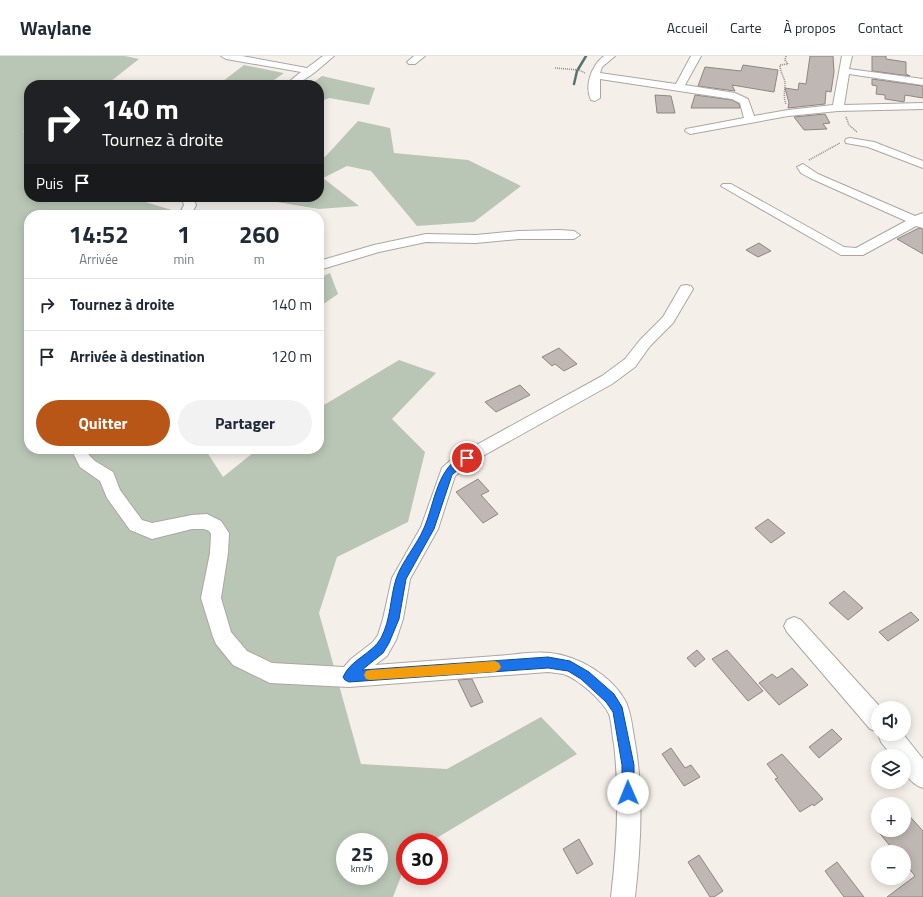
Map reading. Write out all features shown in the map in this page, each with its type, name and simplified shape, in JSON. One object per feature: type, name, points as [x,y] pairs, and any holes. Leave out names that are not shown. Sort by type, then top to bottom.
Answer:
[{"type":"street","points":[[298,80],[329,56]]},
{"type":"street","points":[[412,62],[420,56]]},
{"type":"street","points":[[594,98],[594,82],[599,65],[610,56]]},
{"type":"street","points":[[679,88],[696,56]]},
{"type":"street","points":[[838,108],[847,56]]},
{"type":"street","points":[[233,57],[311,71]]},
{"type":"street","points":[[844,71],[923,82]]},
{"type":"street","points":[[596,76],[718,92],[741,98],[746,105],[750,119]]},
{"type":"street","points":[[690,131],[750,119],[838,108],[923,106]]},
{"type":"street","points":[[850,141],[870,144],[923,165]]},
{"type":"street","points":[[803,167],[805,171],[814,176],[921,221]]},
{"type":"street","points":[[727,186],[841,251],[858,252],[921,221]]},
{"type":"street","points":[[324,264],[340,258],[426,238],[476,238],[519,235],[574,236]]},
{"type":"street","points":[[349,677],[358,666],[380,649],[386,640],[394,619],[402,578],[429,529],[448,473],[459,463],[475,453],[607,380],[630,363],[645,343],[668,320],[686,289]]},
{"type":"street","points":[[80,454],[87,466],[107,477],[113,493],[136,525],[152,531],[192,522],[207,521],[215,526],[220,533],[219,554],[210,598],[223,637],[240,658],[270,673],[349,677],[548,662],[570,666],[585,676],[610,698],[618,711],[622,725],[628,765],[629,848],[623,897]]},
{"type":"street","points":[[794,626],[871,713]]},
{"type":"street","points":[[894,741],[923,777]]},
{"type":"path","points":[[782,96],[786,83],[780,73],[780,65],[788,64],[785,60],[786,56]]},
{"type":"path","points":[[555,68],[579,70]]},
{"type":"path","points":[[803,167],[804,163],[837,144],[850,141]]},
{"type":"green space","points":[[0,56],[125,56],[139,59],[112,80],[24,80],[24,202],[145,202],[172,210],[24,210],[24,454],[208,454],[223,477],[252,454],[324,454],[324,405],[399,360],[436,373],[392,419],[425,452],[408,522],[337,557],[319,613],[361,764],[447,769],[541,717],[577,754],[445,833],[396,833],[396,885],[398,885],[393,897],[0,897]]},
{"type":"green space","points":[[244,65],[284,73],[274,80],[224,80]]},
{"type":"green space","points":[[322,76],[375,88],[369,105],[329,98],[324,100],[324,80],[317,80]]},
{"type":"green space","points":[[358,121],[390,128],[394,153],[468,160],[521,186],[474,222],[417,226],[371,171],[347,166],[324,178],[325,157]]},
{"type":"green space","points":[[324,179],[359,206],[319,209],[277,202],[324,202]]},
{"type":"green space","points":[[330,273],[338,294],[324,304],[324,276]]},
{"type":"building","points":[[810,56],[833,56],[834,72],[831,92],[826,91],[825,104],[788,108],[789,103],[785,88],[798,90],[799,83],[806,84]]},
{"type":"building","points":[[872,56],[886,56],[886,59],[906,62],[906,74],[910,76],[872,71]]},
{"type":"building","points":[[743,65],[778,70],[774,92],[732,85],[735,91],[698,86],[705,67],[741,71]]},
{"type":"building","points":[[872,79],[923,86],[923,98],[905,95],[904,102],[885,99],[885,95],[876,94],[877,86],[872,85]]},
{"type":"building","points":[[655,95],[671,96],[675,113],[657,113]]},
{"type":"building","points":[[695,95],[732,100],[739,104],[740,108],[691,108]]},
{"type":"building","points":[[825,114],[830,123],[823,124],[827,129],[804,130],[794,117]]},
{"type":"building","points":[[919,228],[923,229],[923,254],[897,239]]},
{"type":"building","points":[[759,243],[771,251],[758,257],[746,250]]},
{"type":"building","points":[[559,348],[577,364],[564,371],[555,364],[552,366],[542,357]]},
{"type":"building","points":[[520,385],[530,395],[496,412],[485,402]]},
{"type":"building","points":[[478,479],[489,491],[481,495],[498,514],[483,523],[456,492]]},
{"type":"building","points":[[768,519],[785,533],[771,543],[755,528]]},
{"type":"building","points":[[844,591],[863,608],[848,620],[829,603]]},
{"type":"building","points":[[911,612],[919,620],[888,641],[879,632]]},
{"type":"building","points":[[697,650],[705,659],[695,667],[687,658]]},
{"type":"building","points":[[727,650],[763,691],[748,701],[712,659]]},
{"type":"building","points":[[792,668],[808,685],[779,705],[759,683],[772,674],[777,678]]},
{"type":"building","points":[[472,679],[483,702],[471,707],[458,680]]},
{"type":"building","points":[[832,729],[842,739],[819,758],[809,747]]},
{"type":"building","points":[[671,748],[685,768],[691,765],[700,777],[684,786],[662,754]]},
{"type":"building","points":[[782,754],[823,799],[814,806],[813,804],[800,812],[775,779],[778,778],[767,764]]},
{"type":"building","points":[[911,818],[923,831],[923,897],[887,897],[903,885],[911,885],[911,879],[915,876],[911,871],[911,845],[889,845],[883,837],[911,837]]},
{"type":"building","points":[[579,839],[593,864],[577,874],[563,849]]},
{"type":"building","points":[[699,855],[723,891],[714,897],[710,897],[688,862]]},
{"type":"building","points":[[837,862],[864,897],[844,897],[825,871]]},
{"type":"waterway","points":[[574,84],[577,71],[586,56]]},
{"type":"slow traffic","points":[[370,675],[495,667]]},
{"type":"route","points":[[467,458],[448,473],[429,529],[402,578],[394,619],[386,640],[380,649],[370,659],[358,666],[349,677],[548,662],[570,666],[585,676],[610,698],[618,711],[622,725],[628,765],[628,793]]}]
